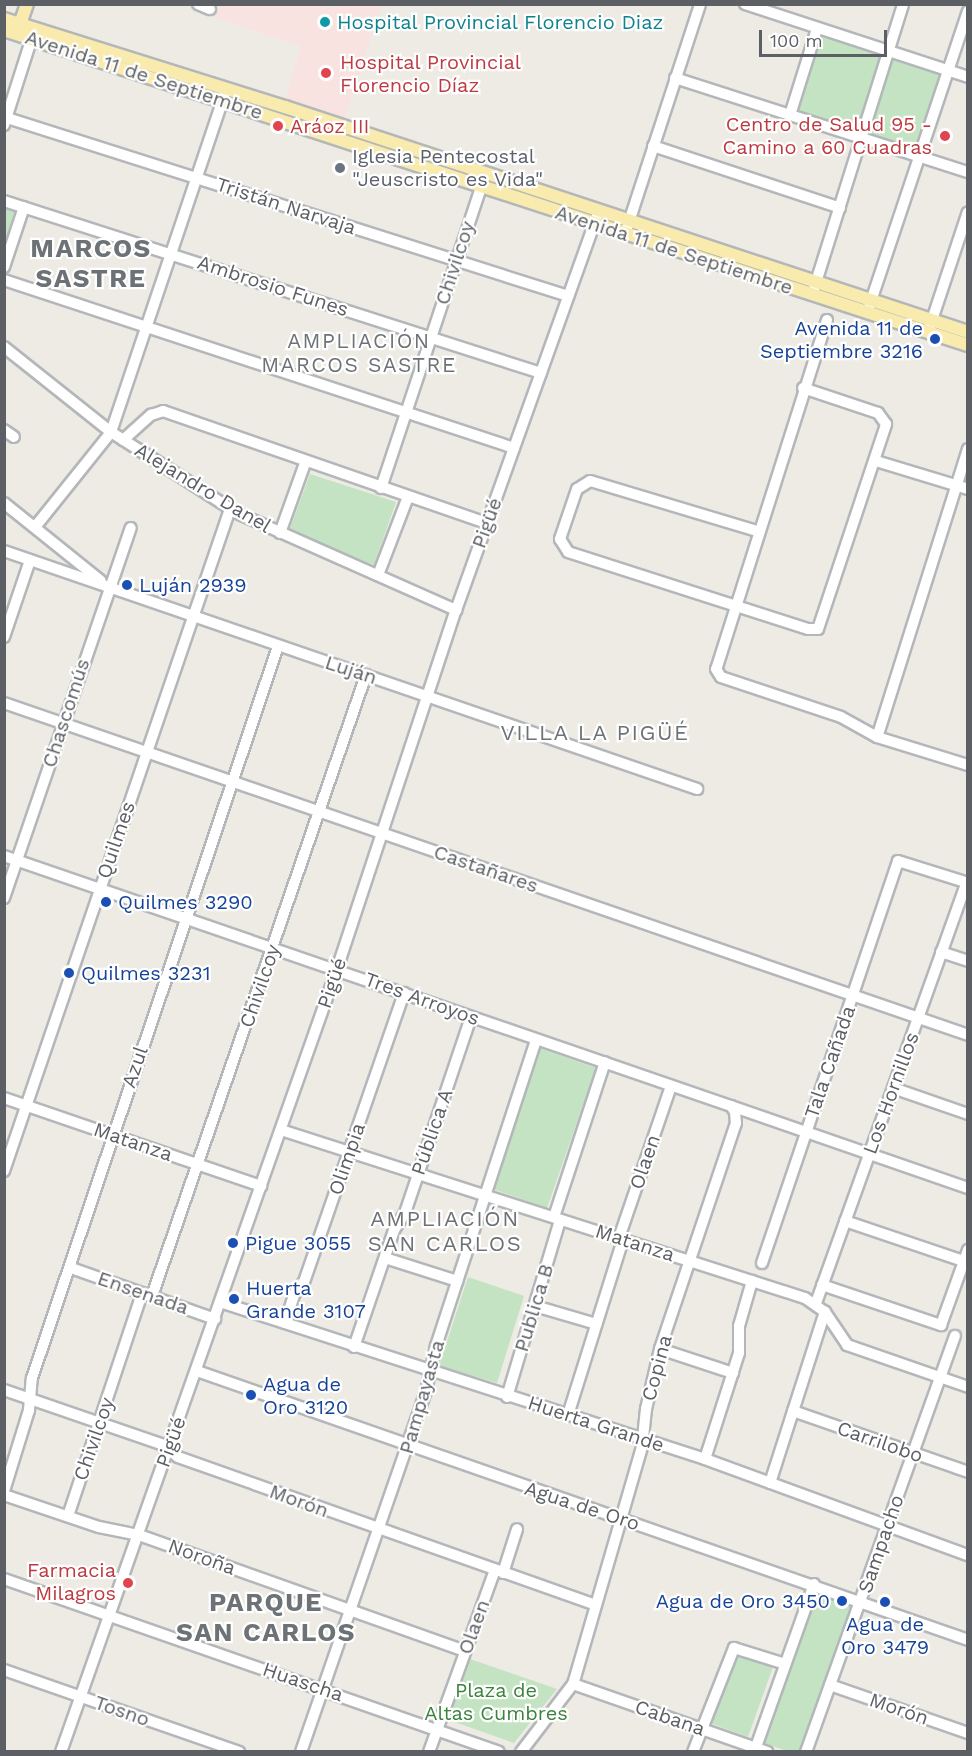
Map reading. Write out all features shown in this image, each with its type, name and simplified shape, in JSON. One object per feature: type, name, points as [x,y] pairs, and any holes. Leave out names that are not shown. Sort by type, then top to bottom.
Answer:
[{"type":"main road","points":[[14,30],[27,4]]},
{"type":"main road","name":"Avenida 11 de Septiembre","points":[[4,19],[14,30],[226,88],[812,295],[869,307],[930,326],[968,332]]},
{"type":"main road","name":"Avenida 11 de Septiembre","points":[[33,34],[222,101],[483,180]]},
{"type":"main road","name":"Avenida 11 de Septiembre","points":[[626,229],[816,283],[869,307]]},
{"type":"main road","name":"Avenida 11 de Septiembre","points":[[930,326],[968,345]]},
{"type":"street","points":[[198,4],[210,9]]},
{"type":"street","points":[[626,229],[700,4]]},
{"type":"street","points":[[744,4],[968,77]]},
{"type":"street","points":[[812,295],[903,4]]},
{"type":"street","points":[[869,307],[968,10]]},
{"type":"street","points":[[790,115],[817,29]]},
{"type":"street","points":[[5,120],[33,34]]},
{"type":"street","points":[[675,78],[968,172]]},
{"type":"street","points":[[35,527],[111,432],[226,88]]},
{"type":"street","name":"Tristán Narvaja","points":[[5,120],[197,178],[568,296]]},
{"type":"street","points":[[653,146],[840,208]]},
{"type":"street","name":"Chivilcoy","points":[[381,488],[483,180]]},
{"type":"street","name":"Ambrosio Funes","points":[[4,201],[541,373]]},
{"type":"street","points":[[4,267],[24,207]]},
{"type":"street","points":[[930,326],[962,246],[968,212]]},
{"type":"street","name":"Pigüé","points":[[61,1752],[337,969],[456,610],[596,219]]},
{"type":"street","points":[[4,280],[514,448]]},
{"type":"street","points":[[827,320],[734,605],[717,663],[717,674],[842,717],[877,737],[968,765]]},
{"type":"street","name":"Alejandro Danel","points":[[4,347],[111,432],[230,509],[456,610]]},
{"type":"street","points":[[757,531],[590,481],[577,489],[560,539],[568,552],[818,629],[876,460],[886,424],[882,415],[803,388]]},
{"type":"street","points":[[123,440],[151,415],[163,411],[306,463],[487,523]]},
{"type":"street","points":[[877,737],[968,449]]},
{"type":"street","points":[[876,460],[968,489]]},
{"type":"street","points":[[280,533],[306,463]]},
{"type":"street","points":[[378,575],[408,497]]},
{"type":"street","points":[[4,503],[108,587]]},
{"type":"street","name":"Quilmes","points":[[4,1171],[230,509]]},
{"type":"street","name":"Chascomús","points":[[4,898],[108,587],[131,528]]},
{"type":"street","name":"Luján","points":[[4,551],[697,789]]},
{"type":"street","points":[[4,637],[30,560]]},
{"type":"street","name":"Azul","points":[[4,1493],[31,1399],[32,1378],[278,646]]},
{"type":"street","name":"Chivilcoy","points":[[68,1516],[147,1294],[198,1165],[366,675]]},
{"type":"street","name":"Castañares","points":[[4,704],[968,1035]]},
{"type":"street","name":"Tres Arroyos","points":[[4,856],[605,1062],[733,1109],[968,1188]]},
{"type":"street","name":"Tala Cañada","points":[[762,1263],[898,861],[967,883]]},
{"type":"street","name":"Los Hornillos","points":[[816,1303],[967,883]]},
{"type":"street","points":[[941,952],[968,961]]},
{"type":"street","name":"Olimpia","points":[[285,1323],[295,1293],[304,1282],[404,993]]},
{"type":"street","name":"Pública A","points":[[354,1347],[471,1017]]},
{"type":"street","name":"Pampayasta","points":[[301,1752],[408,1448],[458,1281],[536,1040]]},
{"type":"street","name":"Publica B","points":[[507,1396],[535,1306],[557,1219],[605,1062]]},
{"type":"street","name":"Olaen","points":[[568,1415],[621,1238],[671,1086]]},
{"type":"street","points":[[892,1088],[968,1114]]},
{"type":"street","name":"Matanza","points":[[4,1098],[261,1186]]},
{"type":"street","name":"Copina","points":[[521,1752],[573,1684],[643,1440],[646,1409],[660,1349],[736,1122],[733,1109]]},
{"type":"street","name":"Matanza","points":[[281,1130],[621,1238],[816,1303],[825,1312],[847,1345],[968,1387]]},
{"type":"street","points":[[845,1221],[963,1261]]},
{"type":"street","points":[[822,1285],[941,1325],[968,1250]]},
{"type":"street","points":[[385,1258],[458,1281]]},
{"type":"street","name":"Ensenada","points":[[70,1268],[215,1319]]},
{"type":"street","points":[[705,1459],[739,1353],[739,1326],[752,1281]]},
{"type":"street","name":"Huerta Grande","points":[[220,1302],[430,1372],[705,1459],[968,1555]]},
{"type":"street","points":[[535,1306],[596,1324]]},
{"type":"street","points":[[770,1483],[825,1312]]},
{"type":"street","name":"Sampacho","points":[[806,1752],[955,1336]]},
{"type":"street","points":[[660,1349],[733,1373]]},
{"type":"street","name":"Agua de Oro","points":[[196,1371],[408,1448],[861,1600],[968,1640]]},
{"type":"street","name":"Morón","points":[[4,1390],[168,1449],[178,1457],[596,1605]]},
{"type":"street","name":"Carrilobo","points":[[793,1411],[968,1472]]},
{"type":"street","name":"Noroña","points":[[4,1493],[68,1516],[139,1535],[465,1651]]},
{"type":"street","name":"Olaen","points":[[429,1752],[465,1651],[517,1529]]},
{"type":"street","name":"Huascha","points":[[4,1579],[499,1752]]},
{"type":"street","points":[[756,1747],[814,1584]]},
{"type":"street","points":[[693,1752],[734,1648],[785,1664]]},
{"type":"street","name":"Tosno","points":[[4,1671],[239,1752]]},
{"type":"street","name":"Cabana","points":[[573,1684],[767,1752]]},
{"type":"street","name":"Morón","points":[[830,1685],[968,1733]]},
{"type":"shaded area","name":"Hospital Provincial Florencio Díaz","points":[[220,5],[382,5],[344,120],[285,100],[301,46],[215,18]]},
{"type":"green space","points":[[822,36],[882,56],[858,132],[798,113]]},
{"type":"green space","points":[[892,60],[940,74],[915,149],[868,134]]},
{"type":"green space","points":[[4,207],[15,210],[5,246]]},
{"type":"green space","points":[[310,474],[396,502],[374,565],[289,531]]},
{"type":"green space","points":[[539,1048],[596,1068],[547,1208],[490,1188]]},
{"type":"green space","points":[[468,1277],[524,1296],[497,1383],[439,1366]]},
{"type":"green space","points":[[811,1593],[852,1607],[801,1751],[787,1751],[758,1741]]},
{"type":"green space","points":[[731,1653],[773,1667],[748,1737],[707,1722]]},
{"type":"green space","name":"Plaza de Altas Cumbres","points":[[467,1658],[557,1689],[514,1743],[446,1719]]},
{"type":"place","name":"Hospital Provincial Florencio Diaz","points":[[325,22]]},
{"type":"place","name":"Hospital Provincial Florencio Díaz","points":[[326,73]]},
{"type":"place","name":"Aráoz III","points":[[278,126]]},
{"type":"place","name":"Centro de Salud 95 - Camino a 60 Cuadras","points":[[945,136]]},
{"type":"place","name":"Iglesia Pentecostal \"Jeuscristo es Vida\"","points":[[340,168]]},
{"type":"place","name":"Avenida 11 de Septiembre 3216","points":[[935,339]]},
{"type":"place","name":"Luján 2939","points":[[127,585]]},
{"type":"place","name":"Quilmes 3290","points":[[106,902]]},
{"type":"place","name":"Quilmes 3231","points":[[69,973]]},
{"type":"place","name":"Pigue 3055","points":[[233,1243]]},
{"type":"place","name":"Huerta Grande 3107","points":[[234,1299]]},
{"type":"place","name":"Agua de Oro 3120","points":[[251,1395]]},
{"type":"place","name":"Farmacia Milagros","points":[[128,1583]]},
{"type":"place","name":"Agua de Oro 3450","points":[[842,1601]]},
{"type":"place","name":"Agua de Oro 3479","points":[[885,1602]]},
{"type":"district","name":"MARCOS SASTRE","points":[[91,264]]},
{"type":"district","name":"AMPLIACIÓN MARCOS SASTRE","points":[[359,353]]},
{"type":"district","name":"VILLA LA PIGÜÉ","points":[[595,733]]},
{"type":"district","name":"AMPLIACIÓN SAN CARLOS","points":[[445,1230]]},
{"type":"district","name":"PARQUE SAN CARLOS","points":[[266,1618]]}]
